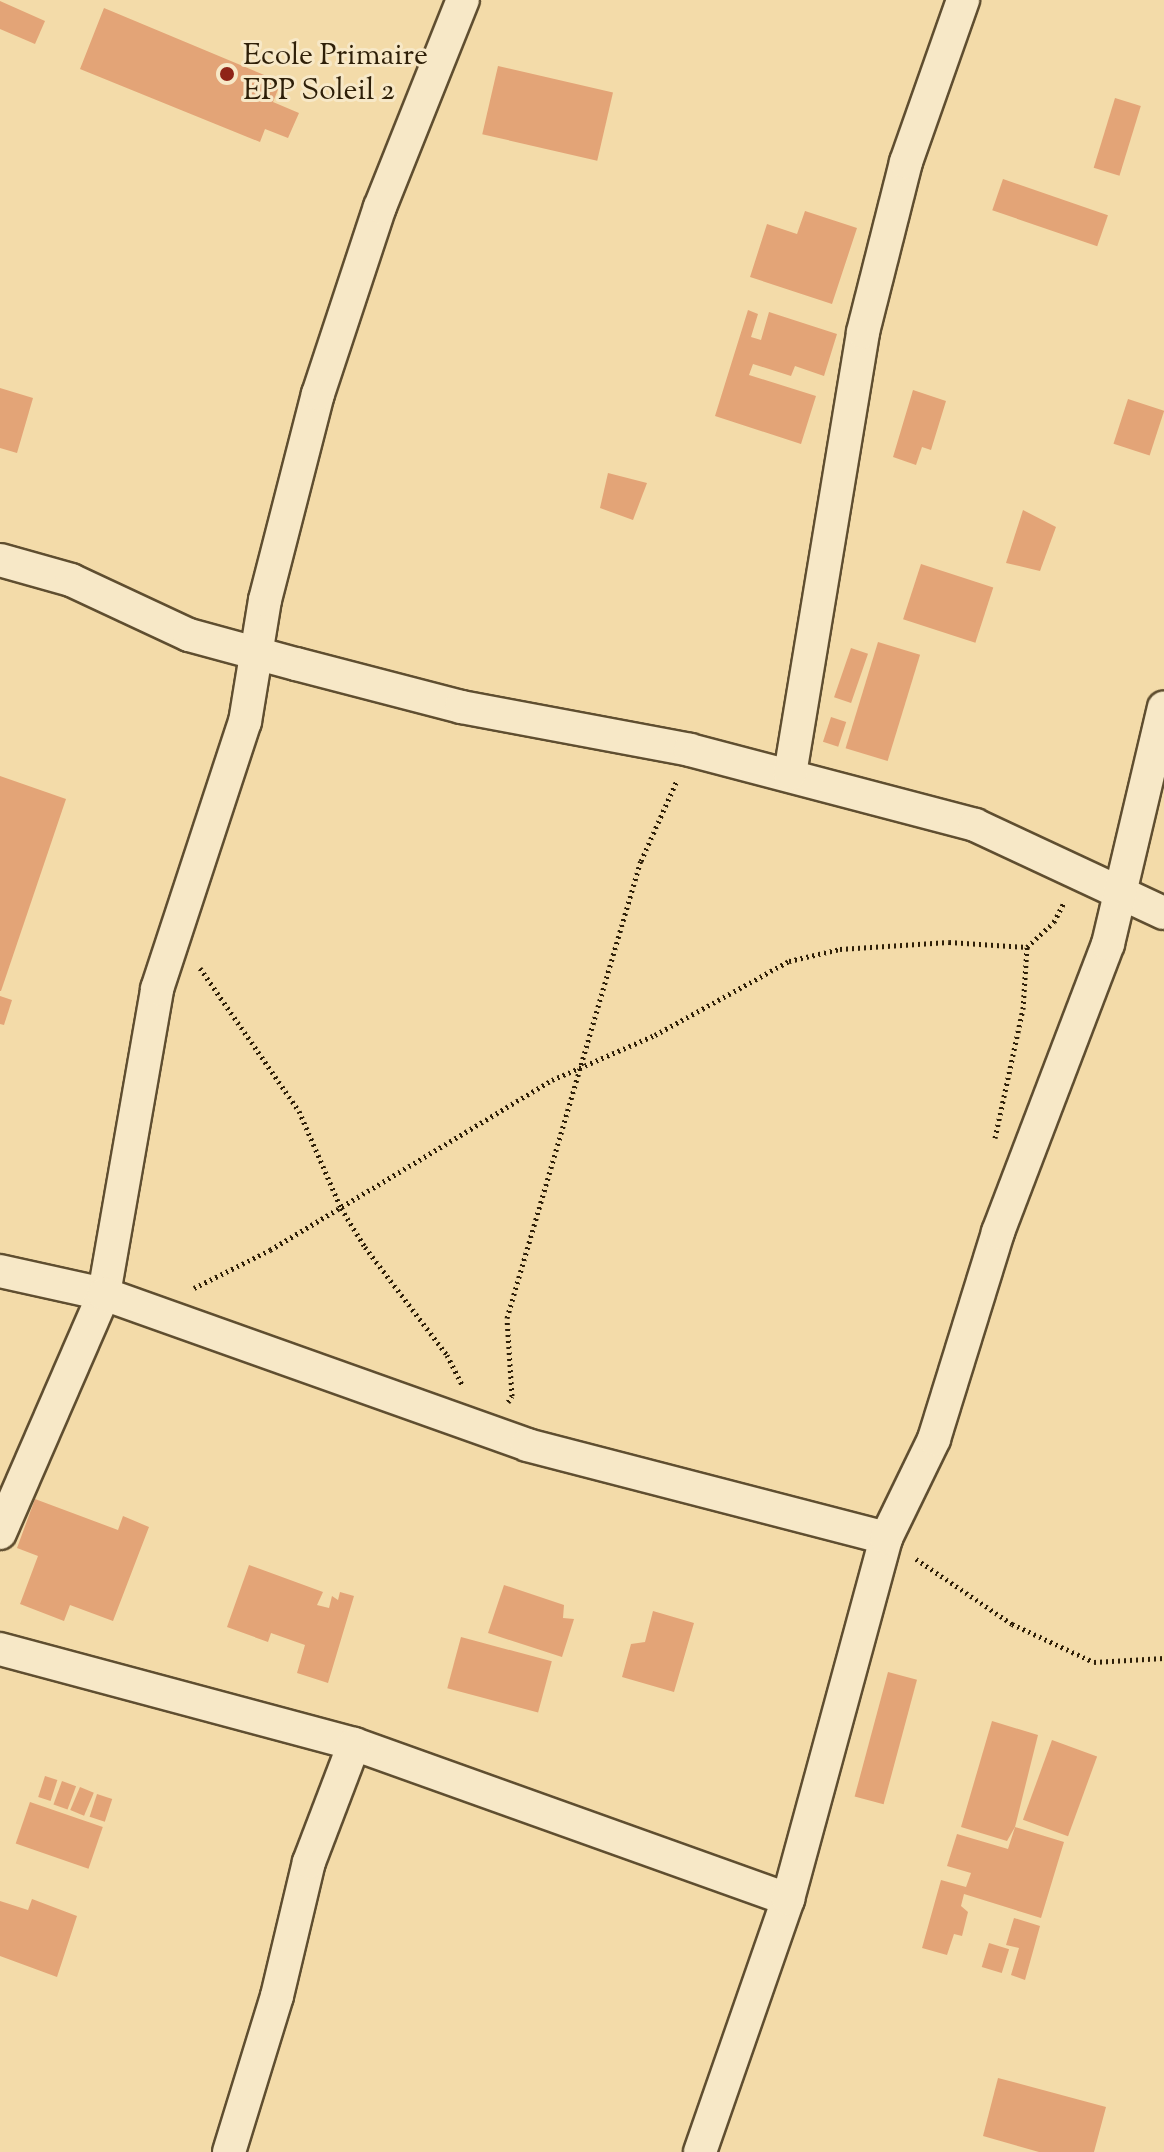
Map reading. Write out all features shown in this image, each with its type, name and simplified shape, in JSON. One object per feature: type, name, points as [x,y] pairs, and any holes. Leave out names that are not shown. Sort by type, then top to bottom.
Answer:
[{"type":"street","points":[[0,1533],[104,1294],[157,989],[245,722],[265,600],[318,394],[380,207],[463,0]]},
{"type":"street","points":[[790,774],[863,332],[906,162],[963,0]]},
{"type":"street","points":[[0,560],[71,580],[189,635],[461,707],[690,750],[790,774],[975,825],[1164,913]]},
{"type":"street","points":[[700,2152],[788,1899],[886,1538],[934,1439],[998,1232],[1123,892],[1164,708]]},
{"type":"street","points":[[0,1271],[104,1294],[488,1432],[886,1538]]},
{"type":"street","points":[[0,1649],[354,1744],[788,1899]]},
{"type":"street","points":[[229,2152],[277,1996],[309,1862],[354,1744]]},
{"type":"path","points":[[174,942],[208,976],[299,1111],[341,1208],[447,1355],[488,1432],[512,1396],[507,1318],[641,861],[690,750]]},
{"type":"path","points":[[995,1155],[994,1124],[1023,1009],[1027,947],[1054,922],[1078,873]]},
{"type":"path","points":[[151,1311],[341,1208],[582,1067],[655,1035],[789,961],[840,949],[949,942],[1027,947]]},
{"type":"path","points":[[886,1538],[1012,1624],[1094,1662],[1164,1658]]},
{"type":"building","points":[[0,1],[45,21],[35,44],[0,29]]},
{"type":"building","points":[[104,8],[281,82],[273,102],[299,113],[288,138],[265,129],[260,142],[80,69]]},
{"type":"building","points":[[498,66],[613,93],[597,161],[482,134]]},
{"type":"building","points":[[1115,98],[1141,106],[1119,176],[1094,168]]},
{"type":"building","points":[[1003,179],[1108,215],[1097,246],[992,210]]},
{"type":"building","points":[[805,211],[857,228],[832,304],[750,277],[767,224],[797,234]]},
{"type":"building","points":[[748,310],[758,314],[751,337],[761,340],[769,312],[837,334],[824,376],[795,366],[791,376],[753,364],[749,375],[816,396],[801,444],[715,416]]},
{"type":"building","points":[[0,388],[33,398],[17,453],[0,448]]},
{"type":"building","points":[[913,390],[946,401],[931,450],[922,447],[916,465],[893,457]]},
{"type":"building","points":[[1128,399],[1164,411],[1150,455],[1113,444]]},
{"type":"building","points":[[608,473],[647,483],[633,520],[600,508]]},
{"type":"building","points":[[1023,510],[1056,527],[1040,571],[1006,563]]},
{"type":"building","points":[[921,564],[993,587],[975,643],[903,619]]},
{"type":"building","points":[[878,642],[920,655],[888,761],[846,748]]},
{"type":"building","points":[[851,648],[868,654],[851,703],[834,697]]},
{"type":"building","points":[[831,717],[846,722],[838,747],[823,742]]},
{"type":"building","points":[[0,776],[66,799],[1,991],[0,991]]},
{"type":"building","points":[[0,996],[12,1000],[4,1025],[0,1024]]},
{"type":"building","points":[[35,1499],[118,1530],[123,1516],[149,1527],[113,1621],[70,1605],[64,1621],[20,1604],[38,1556],[17,1548]]},
{"type":"building","points":[[249,1565],[323,1592],[317,1605],[329,1608],[332,1596],[338,1600],[340,1592],[354,1596],[328,1683],[297,1673],[305,1645],[271,1633],[268,1642],[227,1627]]},
{"type":"building","points":[[504,1585],[564,1605],[563,1618],[574,1619],[562,1657],[488,1633]]},
{"type":"building","points":[[653,1611],[694,1623],[674,1692],[622,1677],[631,1644],[645,1642]]},
{"type":"building","points":[[461,1637],[552,1661],[538,1713],[447,1688]]},
{"type":"building","points":[[888,1672],[917,1680],[884,1804],[855,1797]]},
{"type":"building","points":[[992,1721],[1038,1735],[1015,1827],[1007,1841],[961,1827]]},
{"type":"building","points":[[1052,1740],[1097,1756],[1068,1836],[1023,1820]]},
{"type":"building","points":[[45,1776],[57,1780],[51,1801],[38,1797]]},
{"type":"building","points":[[62,1781],[76,1786],[68,1810],[53,1804]]},
{"type":"building","points":[[80,1787],[94,1793],[84,1816],[70,1810]]},
{"type":"building","points":[[97,1794],[112,1799],[105,1822],[90,1817]]},
{"type":"building","points":[[30,1802],[103,1827],[88,1869],[16,1844]]},
{"type":"building","points":[[1015,1827],[1064,1842],[1041,1918],[964,1894],[961,1906],[968,1912],[962,1936],[954,1934],[947,1955],[922,1948],[941,1880],[966,1887],[971,1873],[947,1866],[957,1834],[1008,1849]]},
{"type":"building","points":[[32,1899],[77,1916],[57,1977],[0,1956],[0,1901],[28,1910]]},
{"type":"building","points":[[1014,1918],[1040,1926],[1025,1980],[1011,1975],[1019,1948],[1006,1945]]},
{"type":"building","points":[[989,1943],[1009,1949],[1002,1973],[982,1967]]},
{"type":"building","points":[[998,2078],[1106,2107],[1094,2152],[1039,2152],[983,2136]]},
{"type":"place","name":"Ecole Primaire EPP Soleil 2","points":[[227,74]]}]
